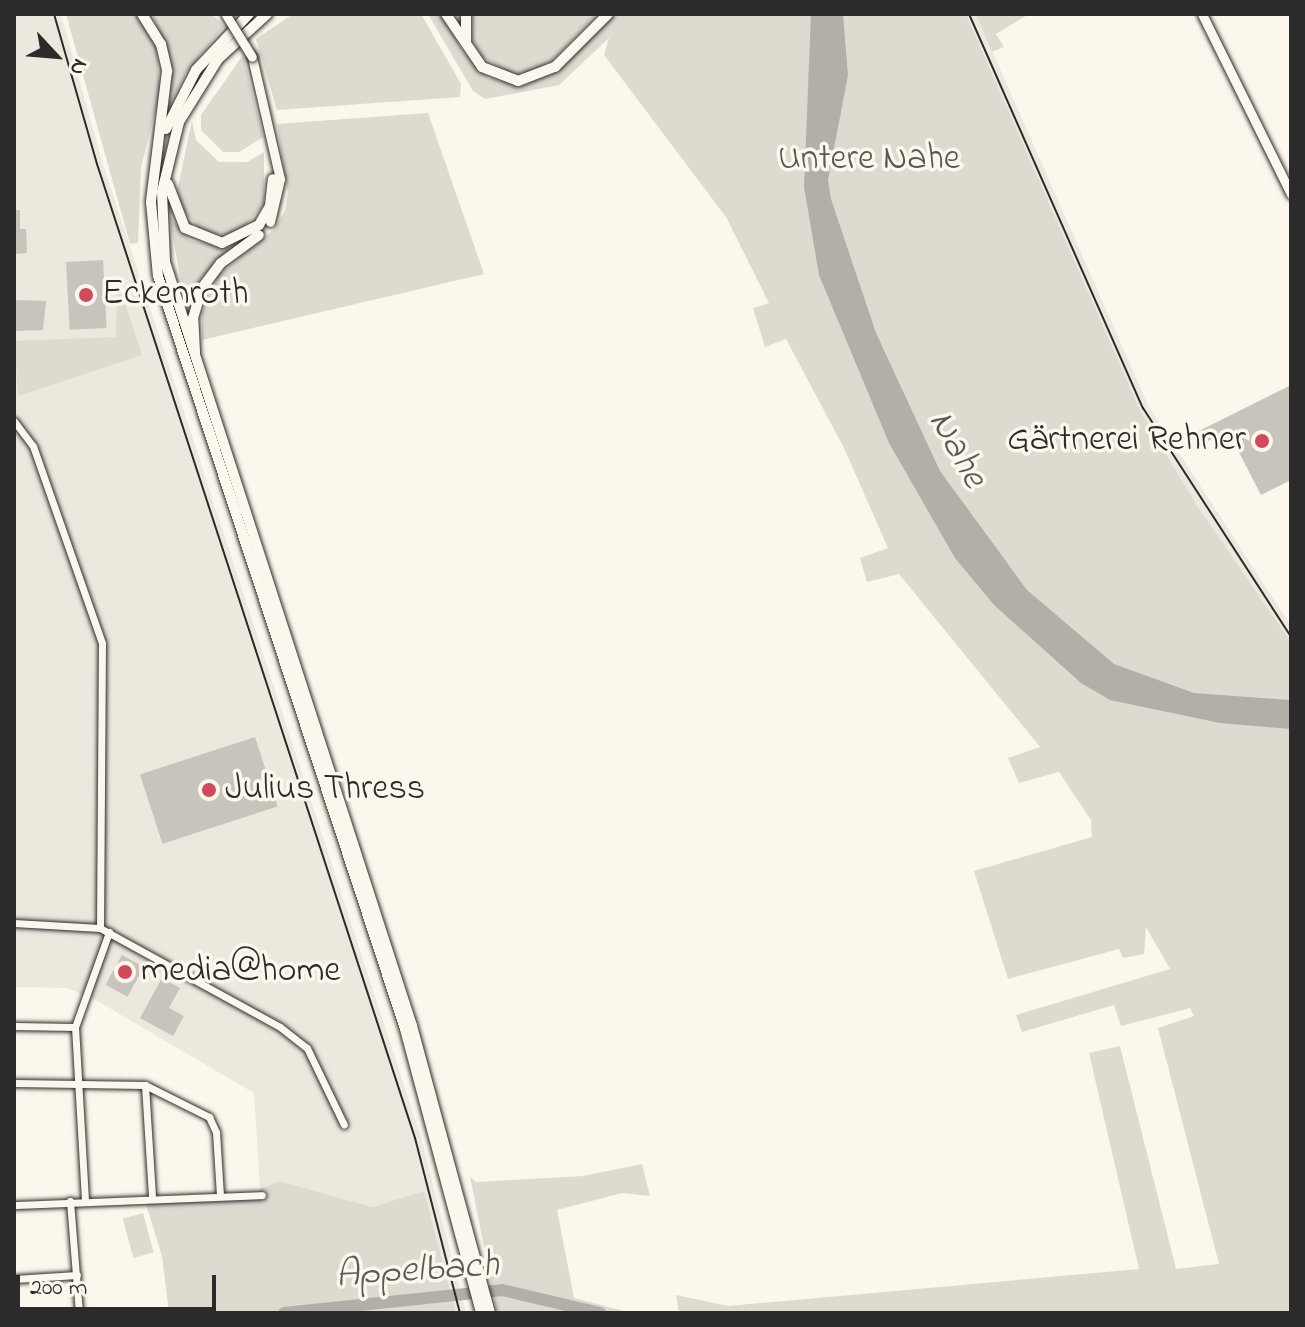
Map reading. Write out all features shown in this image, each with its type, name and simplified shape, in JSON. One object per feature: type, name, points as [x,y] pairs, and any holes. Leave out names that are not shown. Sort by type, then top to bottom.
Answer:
[{"type":"highway","points":[[142,14],[161,44],[167,71],[151,218],[162,291],[405,1029],[477,1280]]},
{"type":"highway","points":[[158,154],[188,83],[249,14]]},
{"type":"highway","points":[[267,14],[208,71],[179,122],[166,164],[165,262],[196,366],[412,1026],[484,1308]]},
{"type":"highway","points":[[446,14],[473,58],[505,80],[538,77],[608,14]]},
{"type":"highway","points":[[466,14],[465,37],[473,58]]},
{"type":"highway","points":[[166,164],[171,205],[180,223],[215,243],[241,238],[259,225],[272,199],[273,179]]},
{"type":"highway","points":[[196,366],[193,318],[202,288],[270,222]]},
{"type":"main road","points":[[225,14],[252,57],[258,76],[280,179],[270,222]]},
{"type":"main road","points":[[1202,14],[1291,194]]},
{"type":"main road","points":[[258,76],[273,179]]},
{"type":"street","points":[[14,421],[33,446],[103,649],[100,928]]},
{"type":"street","points":[[14,923],[100,928],[296,1037],[344,1125]]},
{"type":"street","points":[[85,1200],[75,1027],[109,932]]},
{"type":"street","points":[[14,1026],[75,1027]]},
{"type":"street","points":[[14,1083],[145,1085],[213,1121],[220,1195]]},
{"type":"street","points":[[145,1085],[152,1196]]},
{"type":"street","points":[[14,1205],[152,1196],[262,1195]]},
{"type":"street","points":[[70,1201],[79,1313]]},
{"type":"street","points":[[14,1279],[77,1275]]},
{"type":"shaded area","points":[[14,14],[61,14],[102,161],[420,1134],[466,1313],[456,1313],[424,1192],[373,1207],[279,1181],[260,1189],[254,1093],[94,999],[67,988],[14,987]]},
{"type":"shaded area","points":[[811,14],[843,14],[848,75],[828,180],[831,199],[876,333],[940,471],[1027,590],[1114,664],[1194,693],[1290,700],[1291,729],[1220,723],[1110,700],[1081,683],[994,605],[955,558],[889,443],[819,275],[804,187]]},
{"type":"shaded area","points":[[966,14],[976,14],[1148,405],[1291,626],[1291,642],[1196,504],[1140,410]]},
{"type":"green space","points":[[66,14],[135,14],[156,43],[160,92],[141,168],[138,243],[130,244]]},
{"type":"green space","points":[[152,14],[212,14],[224,26],[186,73],[169,106],[171,60]]},
{"type":"green space","points":[[293,14],[421,14],[461,84],[460,97],[277,110],[256,39]]},
{"type":"green space","name":"Untere Nahe","points":[[428,14],[442,14],[462,51],[488,78],[524,86],[560,68],[604,26],[599,14],[966,14],[1140,410],[1196,504],[1291,642],[1291,1313],[679,1313],[676,1295],[728,1306],[1139,1269],[1089,1053],[1120,1046],[1176,1269],[1219,1264],[1158,1028],[1194,1016],[1190,1008],[1121,1026],[1114,1005],[1022,1032],[1016,1015],[1170,969],[1146,927],[1144,954],[1123,958],[1119,949],[1008,979],[974,871],[1092,837],[1091,820],[1059,772],[1019,783],[1008,758],[1040,747],[899,574],[867,582],[860,558],[888,548],[844,448],[786,339],[765,347],[753,308],[769,303],[726,217],[604,55],[609,38],[559,85],[485,99],[473,91]]},
{"type":"green space","points":[[473,14],[597,14],[552,60],[529,72],[511,73],[481,56],[472,39]]},
{"type":"green space","points":[[976,14],[1029,14],[996,34],[1004,47],[992,52]]},
{"type":"green space","points":[[243,55],[263,137],[239,152],[223,152],[201,130],[201,115]]},
{"type":"green space","points":[[428,113],[484,274],[202,340],[202,314],[218,276],[273,230],[285,211],[288,193],[277,124]]},
{"type":"green space","points":[[192,121],[196,140],[219,162],[247,162],[264,152],[264,204],[238,234],[204,234],[175,200]]},
{"type":"green space","points":[[169,216],[190,240],[229,249],[199,280],[188,319]]},
{"type":"green space","points":[[122,294],[142,355],[18,396],[14,341],[116,337],[117,295]]},
{"type":"green space","points":[[642,1164],[650,1196],[622,1193],[557,1210],[574,1298],[632,1313],[497,1313],[470,1176],[476,1182],[583,1176]]},
{"type":"green space","points":[[279,1181],[373,1207],[424,1191],[456,1313],[169,1313],[162,1256],[145,1201],[260,1197],[260,1189]]},
{"type":"green space","points":[[143,1213],[154,1253],[133,1258],[123,1218]]},
{"type":"building","points":[[14,210],[20,210],[20,229],[26,229],[27,253],[14,254]]},
{"type":"building","name":"Eckenroth","points":[[103,260],[107,328],[70,330],[66,262]]},
{"type":"building","name":"Eckenroth","points":[[14,300],[46,301],[43,330],[14,331]]},
{"type":"building","name":"Gärtnerei Rehner","points":[[1291,385],[1291,480],[1261,495],[1228,431],[1196,447],[1191,435]]},
{"type":"building","name":"Julius Thress","points":[[255,737],[278,806],[162,844],[140,774]]},
{"type":"building","name":"media@home","points":[[122,955],[144,967],[127,997],[106,985]]},
{"type":"building","points":[[162,978],[180,988],[169,1008],[184,1016],[173,1036],[140,1018]]},
{"type":"waterway","name":"Appelbach","points":[[284,1313],[502,1290],[600,1313]]},
{"type":"railway","points":[[54,14],[97,164],[415,1138],[460,1313]]},
{"type":"railway","points":[[969,14],[1143,408],[1291,637]]},
{"type":"place","name":"Eckenroth","points":[[86,295]]},
{"type":"place","name":"Gärtnerei Rehner","points":[[1262,441]]},
{"type":"place","name":"Julius Thress","points":[[209,790]]},
{"type":"place","name":"media@home","points":[[125,972]]},
{"type":"water label","name":"Nahe","points":[[956,450]]}]
